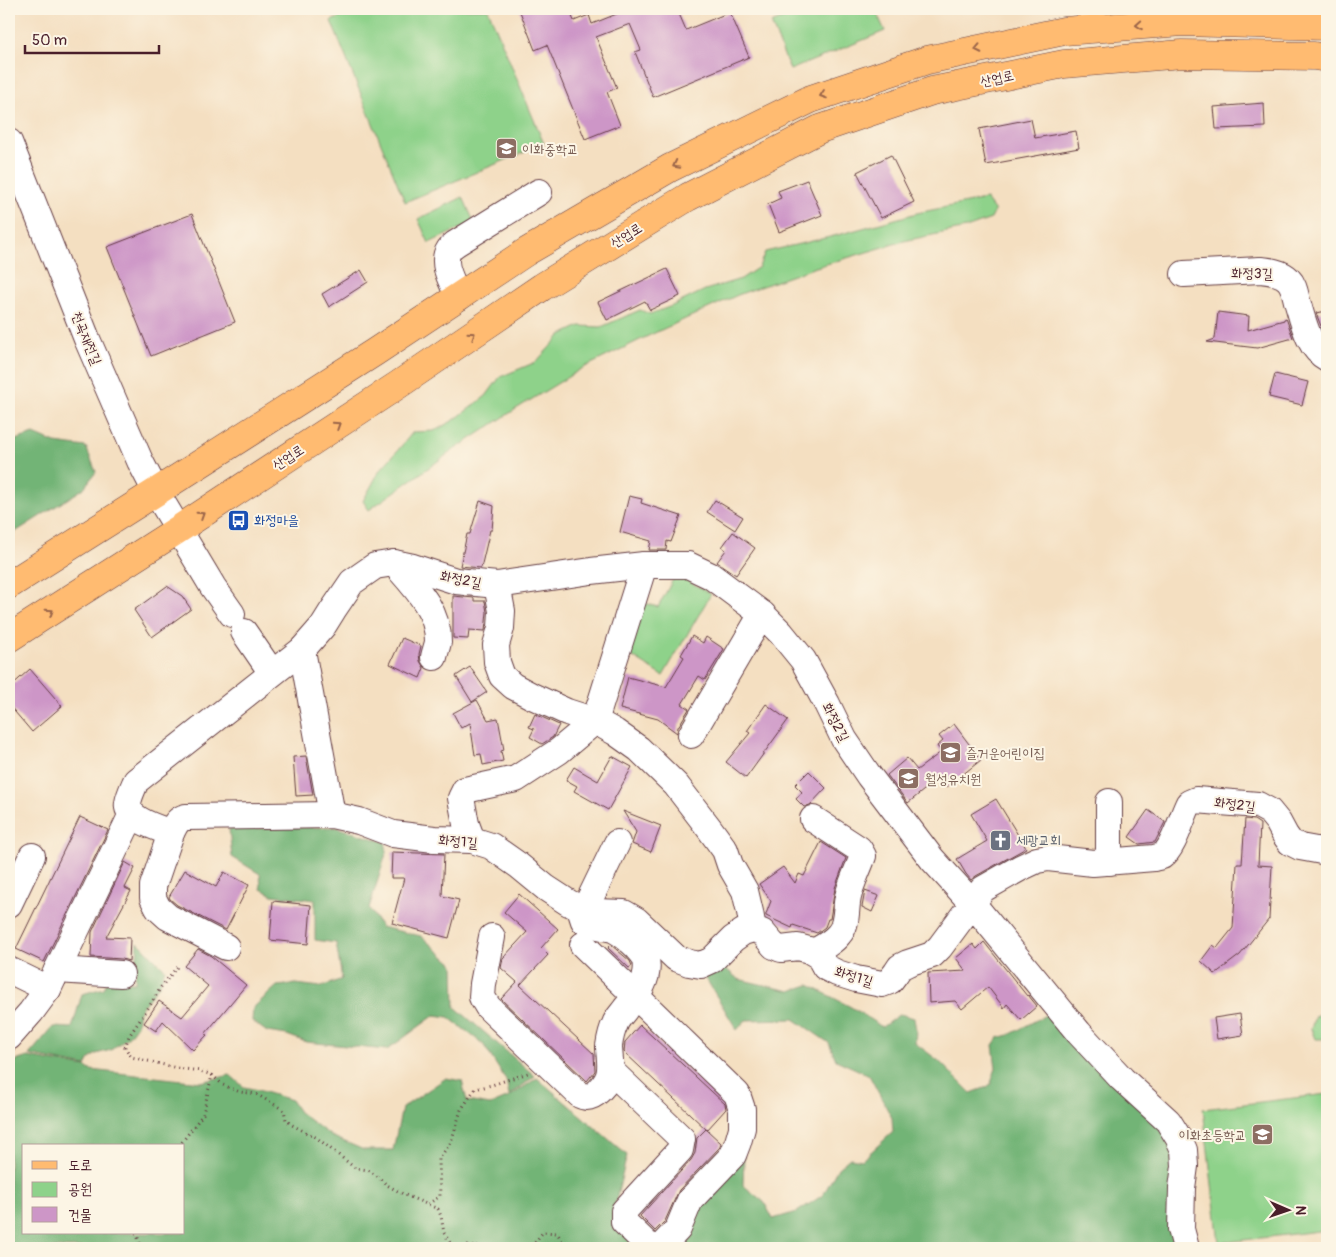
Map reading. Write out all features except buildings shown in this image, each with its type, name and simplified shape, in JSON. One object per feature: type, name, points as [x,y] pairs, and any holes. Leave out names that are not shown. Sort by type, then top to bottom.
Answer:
[{"type":"main road","points":[[9,585],[526,252],[670,168],[811,99],[927,60],[1064,31],[1093,19],[1317,24],[1327,26]]},
{"type":"main road","name":"산업로","points":[[9,638],[398,385],[542,287],[688,197],[820,129],[932,91],[1064,64],[1182,54],[1314,56],[1327,58]]},
{"type":"street","name":"천곡재전길","points":[[9,142],[87,339],[126,431],[156,492],[212,587],[272,673]]},
{"type":"street","points":[[459,296],[447,269],[446,258],[449,250],[455,244],[539,192]]},
{"type":"street","name":"화정3길","points":[[1184,274],[1260,270],[1280,273],[1288,278],[1293,286],[1307,331],[1314,346],[1327,358]]},
{"type":"street","points":[[394,563],[415,587],[434,618],[438,644],[434,657]]},
{"type":"street","name":"화정2길","points":[[302,650],[324,626],[352,582],[375,566],[394,563],[456,581],[497,585],[644,565],[688,565],[711,576],[762,614],[781,632],[803,660],[844,739],[869,776],[932,859],[972,903],[983,890],[1037,860],[1053,858],[1093,863],[1154,858],[1162,855],[1175,839],[1189,803],[1196,800],[1258,804],[1269,810],[1290,842],[1300,847],[1327,852]]},
{"type":"street","points":[[472,840],[466,824],[461,798],[465,790],[516,779],[559,751],[595,721],[644,565]]},
{"type":"street","points":[[497,585],[502,611],[501,628],[496,645],[496,662],[502,676],[513,686],[532,696],[567,712],[595,721],[639,748],[676,785],[725,850],[730,865],[744,891],[753,929],[762,932],[774,946],[780,949],[798,947],[814,952],[834,940],[841,932],[845,922],[852,884],[863,856],[859,849],[813,819]]},
{"type":"street","points":[[691,735],[762,614]]},
{"type":"street","points":[[226,947],[168,917],[158,908],[153,898],[153,886],[171,833],[135,818],[132,814],[128,803],[136,781],[302,650],[332,815]]},
{"type":"street","points":[[1109,802],[1109,862]]},
{"type":"street","points":[[9,1037],[32,1012],[52,979],[132,814]]},
{"type":"street","name":"화정1길","points":[[171,833],[176,822],[180,818],[186,817],[332,815],[359,821],[392,834],[434,839],[472,840],[491,846],[569,903],[585,910],[624,913],[636,920],[676,958],[701,965],[712,960],[733,939],[743,932],[753,929]]},
{"type":"street","points":[[492,937],[482,997],[488,1007],[580,1096],[588,1098],[594,1095],[607,1080],[610,1071],[609,1046],[616,1022],[636,997],[644,981],[647,968],[646,959],[642,952],[622,934],[613,929],[591,925],[584,921],[582,915],[617,842]]},
{"type":"street","points":[[11,895],[32,856]]},
{"type":"street","points":[[972,903],[1079,1033],[1122,1078],[1168,1121],[1178,1137],[1184,1150],[1185,1166],[1181,1210],[1186,1248]]},
{"type":"street","name":"화정1길","points":[[814,952],[825,967],[837,973],[882,984],[890,981],[900,967],[932,955],[972,903]]},
{"type":"street","points":[[583,945],[737,1094],[742,1109],[742,1128],[733,1155],[690,1200],[678,1229],[660,1248],[650,1247],[624,1222],[624,1211],[680,1150],[682,1139],[610,1071]]},
{"type":"street","points":[[9,970],[52,979],[121,974]]},
{"type":"path","points":[[177,967],[161,987],[129,1036],[125,1047],[131,1057],[177,1068],[200,1071],[212,1075],[223,1085],[240,1092],[256,1094],[276,1104],[284,1110],[286,1120],[292,1125],[316,1138],[355,1168],[368,1170],[402,1194],[438,1208],[444,1233],[451,1244],[456,1247],[493,1248]]},
{"type":"path","points":[[427,1204],[440,1196],[439,1159],[451,1142],[461,1110],[475,1089],[523,1075],[546,1063]]},
{"type":"path","points":[[180,1144],[203,1114],[212,1075]]},
{"type":"path","points":[[527,1248],[532,1246],[542,1232],[557,1233],[564,1244],[572,1248]]},
{"type":"path","points":[[136,1234],[140,1244],[148,1248]]},
{"type":"green space","points":[[360,9],[488,9],[544,144],[405,202],[331,21]]},
{"type":"green space","points":[[806,9],[875,9],[885,31],[790,70],[771,23]]},
{"type":"green space","points":[[463,197],[474,222],[429,243],[418,219]]},
{"type":"green space","points":[[986,199],[995,211],[991,219],[966,228],[904,241],[813,268],[740,294],[648,336],[581,369],[516,409],[455,449],[369,510],[363,501],[380,470],[413,432],[434,431],[454,420],[486,396],[500,377],[536,362],[561,335],[580,326],[601,327],[640,310],[650,314],[705,290],[741,279],[759,267],[765,252],[834,236],[917,213]]},
{"type":"green space","points":[[34,434],[55,443],[86,447],[96,472],[83,489],[9,536],[9,442]]},
{"type":"green space","points":[[676,574],[711,594],[663,676],[628,654],[644,603],[658,607]]},
{"type":"green space","points":[[335,827],[385,842],[387,851],[369,908],[381,927],[421,936],[454,965],[455,1007],[535,1076],[509,1096],[506,1080],[483,1044],[448,1017],[435,1015],[387,1050],[306,1042],[287,1035],[267,1032],[252,1021],[253,1008],[277,986],[296,984],[321,987],[342,979],[336,943],[315,940],[315,900],[272,895],[261,889],[260,874],[232,857],[229,829]]},
{"type":"green space","points":[[138,942],[165,969],[160,984],[139,1011],[137,1025],[129,1036],[111,1050],[96,1054],[89,1060],[86,1066],[29,1055],[53,1027],[72,1028],[82,994],[104,988],[107,982],[135,982]]},
{"type":"green space","points":[[719,963],[738,979],[790,991],[809,985],[851,1007],[882,1027],[900,1014],[914,1018],[916,1030],[915,1043],[939,1061],[971,1093],[990,1086],[996,1068],[993,1045],[998,1038],[1009,1035],[1055,1010],[1163,1126],[1176,1151],[1175,1248],[669,1248],[698,1204],[744,1156],[743,1185],[764,1202],[773,1219],[797,1212],[823,1195],[838,1168],[850,1158],[862,1160],[893,1132],[892,1118],[869,1075],[836,1060],[829,1043],[794,1019],[746,1020],[737,1030],[702,972]]},
{"type":"green space","points":[[1327,1010],[1327,1039],[1315,1039],[1311,1029],[1315,1016]]},
{"type":"green space","points":[[28,1057],[86,1067],[90,1070],[201,1082],[230,1075],[244,1087],[291,1100],[299,1112],[331,1136],[364,1150],[393,1150],[402,1108],[446,1078],[462,1081],[467,1101],[490,1105],[509,1097],[537,1078],[627,1155],[615,1205],[641,1248],[9,1248],[9,1063]]},
{"type":"green space","name":"이화초등학교","points":[[1327,1094],[1327,1230],[1219,1243],[1203,1109]]},
{"type":"place","name":"이화중학교","points":[[506,149]]},
{"type":"place","name":"화정마을","points":[[238,520]]},
{"type":"place","name":"즐거운어린이집","points":[[950,753]]},
{"type":"place","name":"월성유치원","points":[[909,779]]},
{"type":"place","name":"세광교회","points":[[1000,840]]},
{"type":"place","name":"이화초등학교","points":[[1262,1135]]}]
